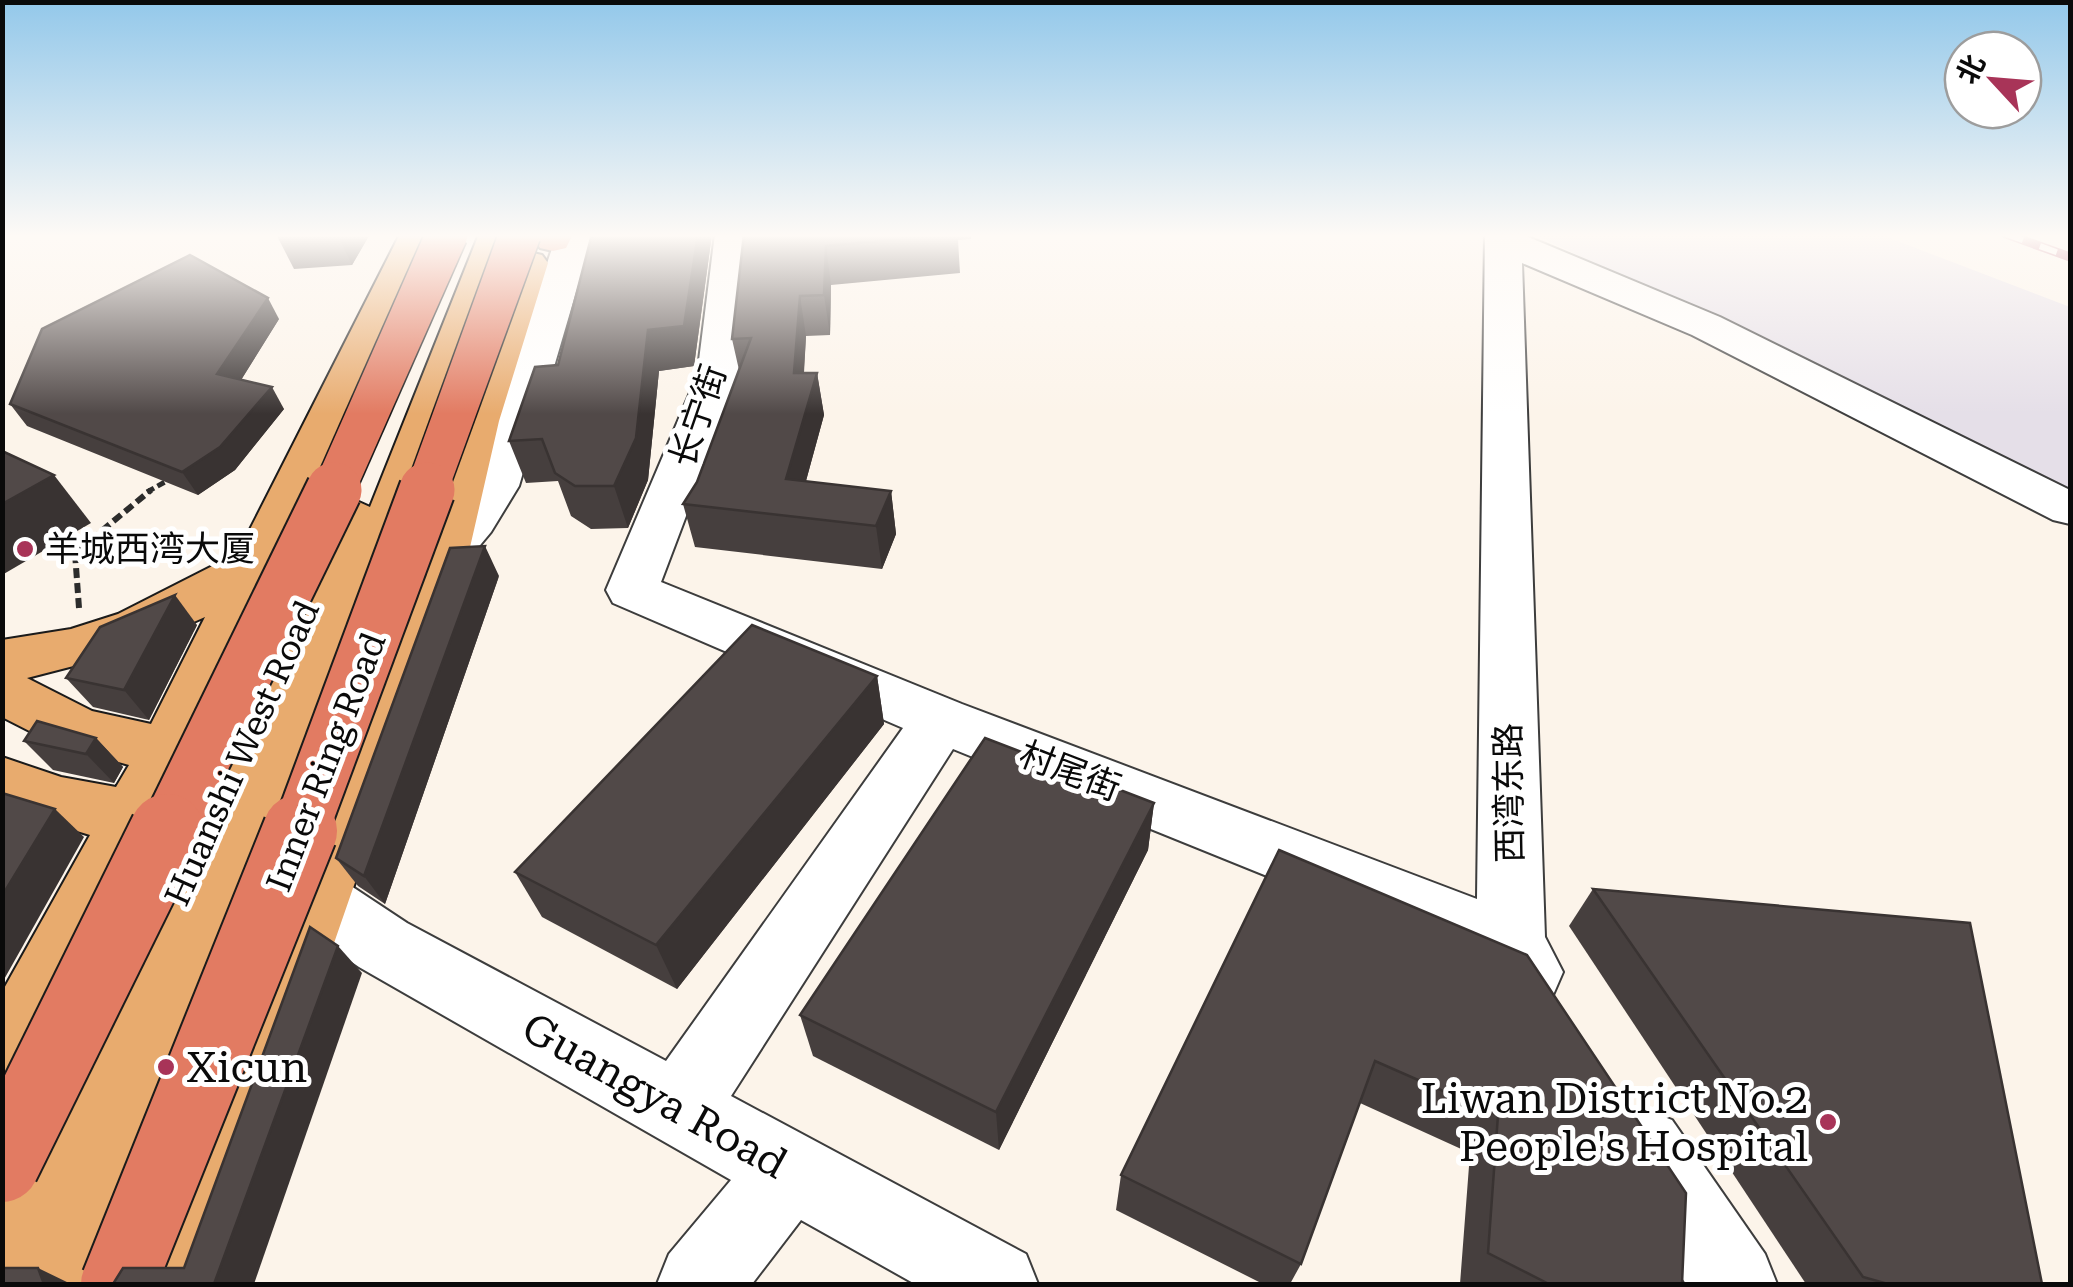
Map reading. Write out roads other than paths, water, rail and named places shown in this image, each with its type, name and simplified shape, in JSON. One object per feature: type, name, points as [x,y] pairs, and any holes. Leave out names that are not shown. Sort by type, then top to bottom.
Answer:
[{"type":"highway","points":[[2,1130],[143,840],[309,546],[468,294]]},
{"type":"highway","name":"Inner Ring Road","points":[[118,1284],[353,752],[434,538],[488,294]]},
{"type":"highway","points":[[2,1165],[143,840]]},
{"type":"main road","points":[[214,787],[261,562],[390,294]]},
{"type":"main road","name":"Huanshi West Road","points":[[214,787],[329,649],[399,497],[480,294]]},
{"type":"main road","points":[[174,1284],[318,901],[353,752],[443,556],[477,421],[493,294]]},
{"type":"main road","points":[[329,649],[443,556]]},
{"type":"main road","points":[[2,660],[28,659],[79,647],[143,626],[261,562]]},
{"type":"main road","name":"Huanshi West Road","points":[[59,1284],[158,998],[214,787],[259,717],[329,649]]},
{"type":"main road","points":[[2,690],[84,731],[214,787],[318,901]]},
{"type":"main road","points":[[17,1040],[143,840],[214,787],[353,752]]},
{"type":"main road","points":[[2,781],[143,840]]},
{"type":"main road","name":"Huanshi West Road","points":[[2,1265],[158,998]]},
{"type":"street","points":[[443,556],[474,521],[495,486],[556,294]]},
{"type":"street","name":"长宁街","points":[[632,590],[718,376],[727,294]]},
{"type":"street","name":"西湾东路","points":[[1504,294],[1511,943]]},
{"type":"street","points":[[1632,294],[1706,326],[2070,509]]},
{"type":"street","name":"村尾街","points":[[632,590],[941,720],[1511,943]]},
{"type":"street","points":[[679,1108],[941,720]]},
{"type":"street","name":"Guangya Road","points":[[318,901],[383,945],[996,1284]]},
{"type":"street","points":[[1511,943],[1557,1018]]},
{"type":"street","points":[[17,1040],[158,998]]},
{"type":"street","points":[[1613,1102],[1735,1284]]},
{"type":"street","points":[[699,1284],[790,1169]]},
{"type":"place","name":"羊城西湾大厦","points":[[25,549]]},
{"type":"place","name":"Xicun","points":[[166,1067]]},
{"type":"place","name":"Liwan District No.2 People's Hospital","points":[[1828,1122]]}]
